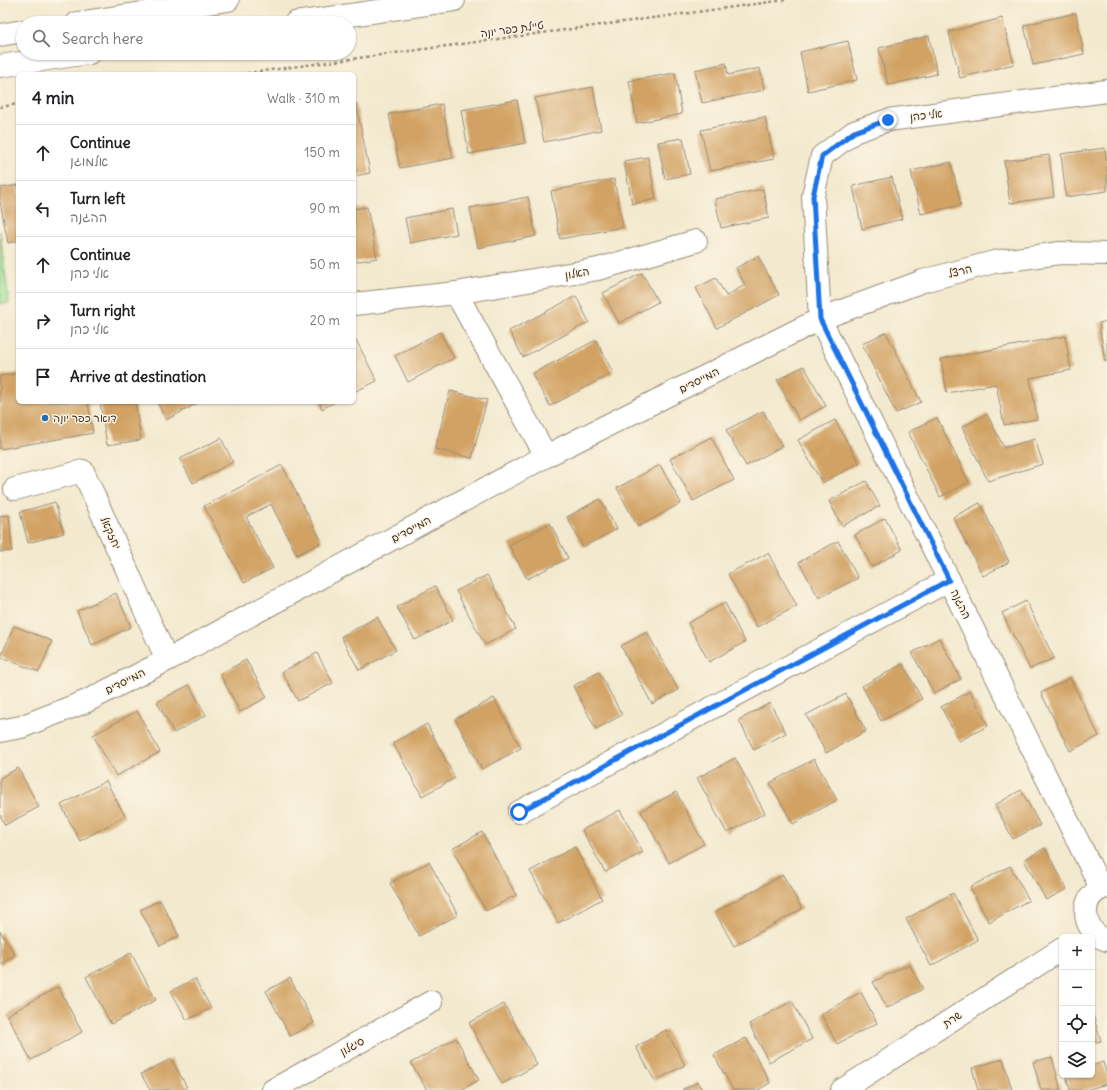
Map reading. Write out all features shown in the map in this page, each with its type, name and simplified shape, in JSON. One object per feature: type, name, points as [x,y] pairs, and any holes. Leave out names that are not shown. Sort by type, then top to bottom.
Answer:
[{"type":"main road","points":[[123,16],[228,0]]},
{"type":"main road","points":[[344,16],[454,0]]},
{"type":"main road","points":[[0,35],[16,32]]},
{"type":"main road","points":[[0,66],[41,60]]},
{"type":"main road","name":"אלי כהן","points":[[820,319],[813,196],[822,156],[854,132],[888,120],[1107,91]]},
{"type":"main road","name":"האלון","points":[[356,304],[456,293],[598,269],[696,240]]},
{"type":"main road","name":"הרצל","points":[[820,319],[923,281],[994,262],[1060,253],[1107,254]]},
{"type":"main road","points":[[456,293],[546,456]]},
{"type":"main road","name":"המייסדים","points":[[0,731],[21,727],[87,701],[167,660],[546,456],[820,319]]},
{"type":"main road","name":"ההגנה","points":[[820,319],[1104,888]]},
{"type":"main road","name":"יחזקאל","points":[[15,489],[83,471],[167,660]]},
{"type":"main road","points":[[519,812],[949,580]]},
{"type":"main road","points":[[1092,934],[1086,921],[1088,902],[1094,894],[1104,888]]},
{"type":"main road","name":"שרת","points":[[842,1090],[1059,951]]},
{"type":"main road","name":"סיגלון","points":[[273,1090],[432,1002]]},
{"type":"path","name":"טיילת כפר יונה","points":[[356,58],[785,0]]},
{"type":"path","name":"טיילת כפר יונה","points":[[256,72],[344,60]]},
{"type":"path","points":[[0,107],[16,104]]},
{"type":"green space","points":[[0,231],[9,303],[0,304]]},
{"type":"building","points":[[1076,13],[1084,54],[1033,65],[1024,25]]},
{"type":"building","points":[[1002,18],[1014,64],[960,78],[949,32]]},
{"type":"building","points":[[929,36],[937,74],[888,85],[879,48]]},
{"type":"building","points":[[848,41],[857,80],[808,91],[800,52]]},
{"type":"building","points":[[726,63],[728,75],[760,68],[764,90],[702,103],[695,70]]},
{"type":"building","points":[[675,73],[682,114],[637,123],[629,81]]},
{"type":"building","points":[[593,87],[601,130],[544,142],[535,98]]},
{"type":"building","points":[[517,100],[525,143],[469,154],[461,110]]},
{"type":"building","points":[[356,103],[370,173],[356,176]]},
{"type":"building","points":[[442,104],[453,158],[400,168],[389,114]]},
{"type":"building","points":[[765,117],[774,159],[710,171],[701,130]]},
{"type":"building","points":[[683,138],[690,174],[665,179],[658,142]]},
{"type":"building","points":[[1105,148],[1107,165],[1107,191],[1066,197],[1061,154]]},
{"type":"building","points":[[1049,155],[1054,197],[1010,203],[1004,161]]},
{"type":"building","points":[[648,157],[656,199],[632,204],[624,161]]},
{"type":"building","points":[[951,162],[961,205],[921,214],[911,171]]},
{"type":"building","points":[[892,177],[902,219],[862,229],[853,186]]},
{"type":"building","points":[[614,179],[623,227],[560,239],[551,191]]},
{"type":"building","points":[[16,185],[16,241],[8,243],[0,202],[0,188]]},
{"type":"building","points":[[763,189],[769,218],[721,228],[715,199]]},
{"type":"building","points":[[528,197],[536,236],[478,248],[470,208]]},
{"type":"building","points":[[367,207],[377,258],[356,262],[356,209]]},
{"type":"building","points":[[452,209],[457,234],[410,243],[405,218]]},
{"type":"building","points":[[758,256],[779,295],[717,328],[696,288],[716,278],[726,296],[745,285],[736,268]]},
{"type":"building","points":[[642,273],[658,302],[619,323],[603,293]]},
{"type":"building","points":[[576,296],[589,322],[523,357],[509,331]]},
{"type":"building","points":[[1107,321],[1107,361],[1105,362],[1099,323]]},
{"type":"building","points":[[440,332],[454,358],[408,382],[395,356]]},
{"type":"building","points":[[886,332],[921,402],[896,413],[862,344]]},
{"type":"building","points":[[1065,336],[1071,370],[1030,378],[1037,419],[1004,425],[996,384],[947,393],[941,359]]},
{"type":"building","points":[[356,340],[377,381],[356,391]]},
{"type":"building","points":[[596,340],[613,373],[550,406],[532,374]]},
{"type":"building","points":[[804,366],[826,406],[799,420],[777,380]]},
{"type":"building","name":"דואר כפר יונה","points":[[16,373],[16,404],[88,404],[93,433],[0,449],[0,376]]},
{"type":"building","points":[[450,391],[487,400],[472,458],[435,449]]},
{"type":"building","points":[[100,404],[135,404],[141,440],[107,445]]},
{"type":"building","points":[[158,404],[196,404],[166,420]]},
{"type":"building","points":[[320,404],[331,404],[322,409]]},
{"type":"building","points":[[763,411],[782,446],[746,466],[726,430]]},
{"type":"building","points":[[987,414],[1004,448],[1035,439],[1043,464],[988,481],[962,427]]},
{"type":"building","points":[[937,418],[969,482],[940,497],[908,432]]},
{"type":"building","points":[[835,420],[859,463],[822,483],[798,440]]},
{"type":"building","points":[[711,437],[734,480],[693,501],[670,459]]},
{"type":"building","points":[[221,438],[233,462],[193,483],[180,459]]},
{"type":"building","points":[[282,465],[322,542],[297,555],[271,504],[246,517],[273,568],[244,583],[204,506]]},
{"type":"building","points":[[660,465],[681,503],[638,527],[617,488]]},
{"type":"building","points":[[866,481],[880,506],[842,526],[829,501]]},
{"type":"building","points":[[600,499],[617,529],[583,547],[567,517]]},
{"type":"building","points":[[55,502],[64,533],[28,543],[20,512]]},
{"type":"building","points":[[980,503],[1009,562],[983,576],[953,517]]},
{"type":"building","points":[[9,515],[12,551],[0,552],[0,516]]},
{"type":"building","points":[[885,518],[902,550],[872,567],[855,535]]},
{"type":"building","points":[[550,523],[568,558],[527,579],[509,545]]},
{"type":"building","points":[[838,541],[858,578],[819,598],[799,562]]},
{"type":"building","points":[[768,553],[797,606],[757,627],[728,574]]},
{"type":"building","points":[[487,575],[516,629],[485,645],[456,591]]},
{"type":"building","points":[[435,586],[453,620],[415,640],[397,607]]},
{"type":"building","points":[[116,593],[131,627],[92,645],[77,611]]},
{"type":"building","points":[[1026,601],[1054,658],[1030,669],[1002,613]]},
{"type":"building","points":[[725,603],[745,642],[709,662],[688,623]]},
{"type":"building","points":[[377,617],[396,650],[359,670],[341,637]]},
{"type":"building","points":[[14,626],[52,641],[39,672],[1,657]]},
{"type":"building","points":[[647,632],[678,690],[652,704],[621,646]]},
{"type":"building","points":[[939,638],[961,679],[934,693],[912,653]]},
{"type":"building","points":[[317,653],[333,683],[298,701],[282,672]]},
{"type":"building","points":[[246,660],[267,697],[240,712],[220,674]]},
{"type":"building","points":[[903,664],[922,699],[881,721],[862,686]]},
{"type":"building","points":[[599,672],[622,715],[596,729],[573,686]]},
{"type":"building","points":[[1070,678],[1099,736],[1070,751],[1041,693]]},
{"type":"building","points":[[189,685],[206,715],[174,733],[157,702]]},
{"type":"building","points":[[970,691],[988,726],[959,741],[941,707]]},
{"type":"building","points":[[846,694],[866,731],[826,753],[806,715]]},
{"type":"building","points":[[494,698],[521,748],[482,769],[455,719]]},
{"type":"building","points":[[770,703],[786,733],[754,750],[739,720]]},
{"type":"building","points":[[137,711],[160,752],[116,776],[93,735]]},
{"type":"building","points":[[427,724],[455,778],[422,796],[393,743]]},
{"type":"building","points":[[735,758],[765,813],[727,833],[697,778]]},
{"type":"building","points":[[814,759],[837,800],[793,824],[770,783]]},
{"type":"building","points":[[18,768],[39,807],[5,825],[0,815],[0,778]]},
{"type":"building","points":[[106,781],[125,816],[80,841],[61,805]]},
{"type":"building","points":[[1021,790],[1040,825],[1013,839],[995,805]]},
{"type":"building","points":[[676,792],[704,844],[669,863],[641,811]]},
{"type":"building","points":[[620,810],[643,852],[605,872],[582,830]]},
{"type":"building","points":[[482,832],[516,895],[486,911],[452,849]]},
{"type":"building","points":[[575,847],[602,899],[558,923],[530,871]]},
{"type":"building","points":[[1045,848],[1067,889],[1046,900],[1024,860]]},
{"type":"building","points":[[429,862],[458,915],[419,936],[390,883]]},
{"type":"building","points":[[1010,866],[1029,900],[989,922],[970,887]]},
{"type":"building","points":[[783,875],[802,909],[734,946],[715,912]]},
{"type":"building","points":[[953,893],[978,940],[931,966],[906,919]]},
{"type":"building","points":[[160,900],[179,936],[160,946],[140,910]]},
{"type":"building","points":[[0,931],[15,955],[0,965]]},
{"type":"building","points":[[131,953],[156,1000],[111,1024],[86,977]]},
{"type":"building","points":[[909,964],[923,989],[887,1008],[873,982]]},
{"type":"building","points":[[290,978],[314,1023],[290,1036],[266,991]]},
{"type":"building","points":[[195,979],[211,1008],[187,1020],[171,991]]},
{"type":"building","points":[[58,987],[82,1032],[31,1060],[7,1015]]},
{"type":"building","points":[[861,992],[877,1023],[837,1044],[821,1014]]},
{"type":"building","points":[[792,1001],[812,1039],[769,1062],[749,1024]]},
{"type":"building","points":[[504,1004],[537,1065],[502,1084],[469,1023]]},
{"type":"building","points":[[1095,1022],[1101,1041],[1095,1042]]},
{"type":"building","points":[[666,1030],[685,1065],[655,1081],[636,1047]]},
{"type":"building","points":[[456,1038],[479,1080],[461,1090],[427,1090],[411,1063]]},
{"type":"building","points":[[746,1038],[770,1083],[758,1090],[733,1090],[714,1055]]},
{"type":"building","points":[[1052,1057],[1061,1090],[1041,1090],[1033,1062]]},
{"type":"building","points":[[171,1059],[187,1087],[182,1090],[150,1090],[141,1074]]},
{"type":"building","points":[[1003,1059],[1012,1090],[978,1090],[972,1068]]},
{"type":"building","points":[[1103,1062],[1107,1075],[1107,1084],[1085,1090],[1070,1090],[1067,1078],[1095,1078],[1095,1065]]},
{"type":"building","points":[[698,1082],[702,1090],[682,1090]]},
{"type":"place","name":"דואר כפר יונה","points":[[45,418]]},
{"type":"route","points":[[519,812],[949,580],[820,319],[813,196],[822,156],[854,132],[888,120]]}]
